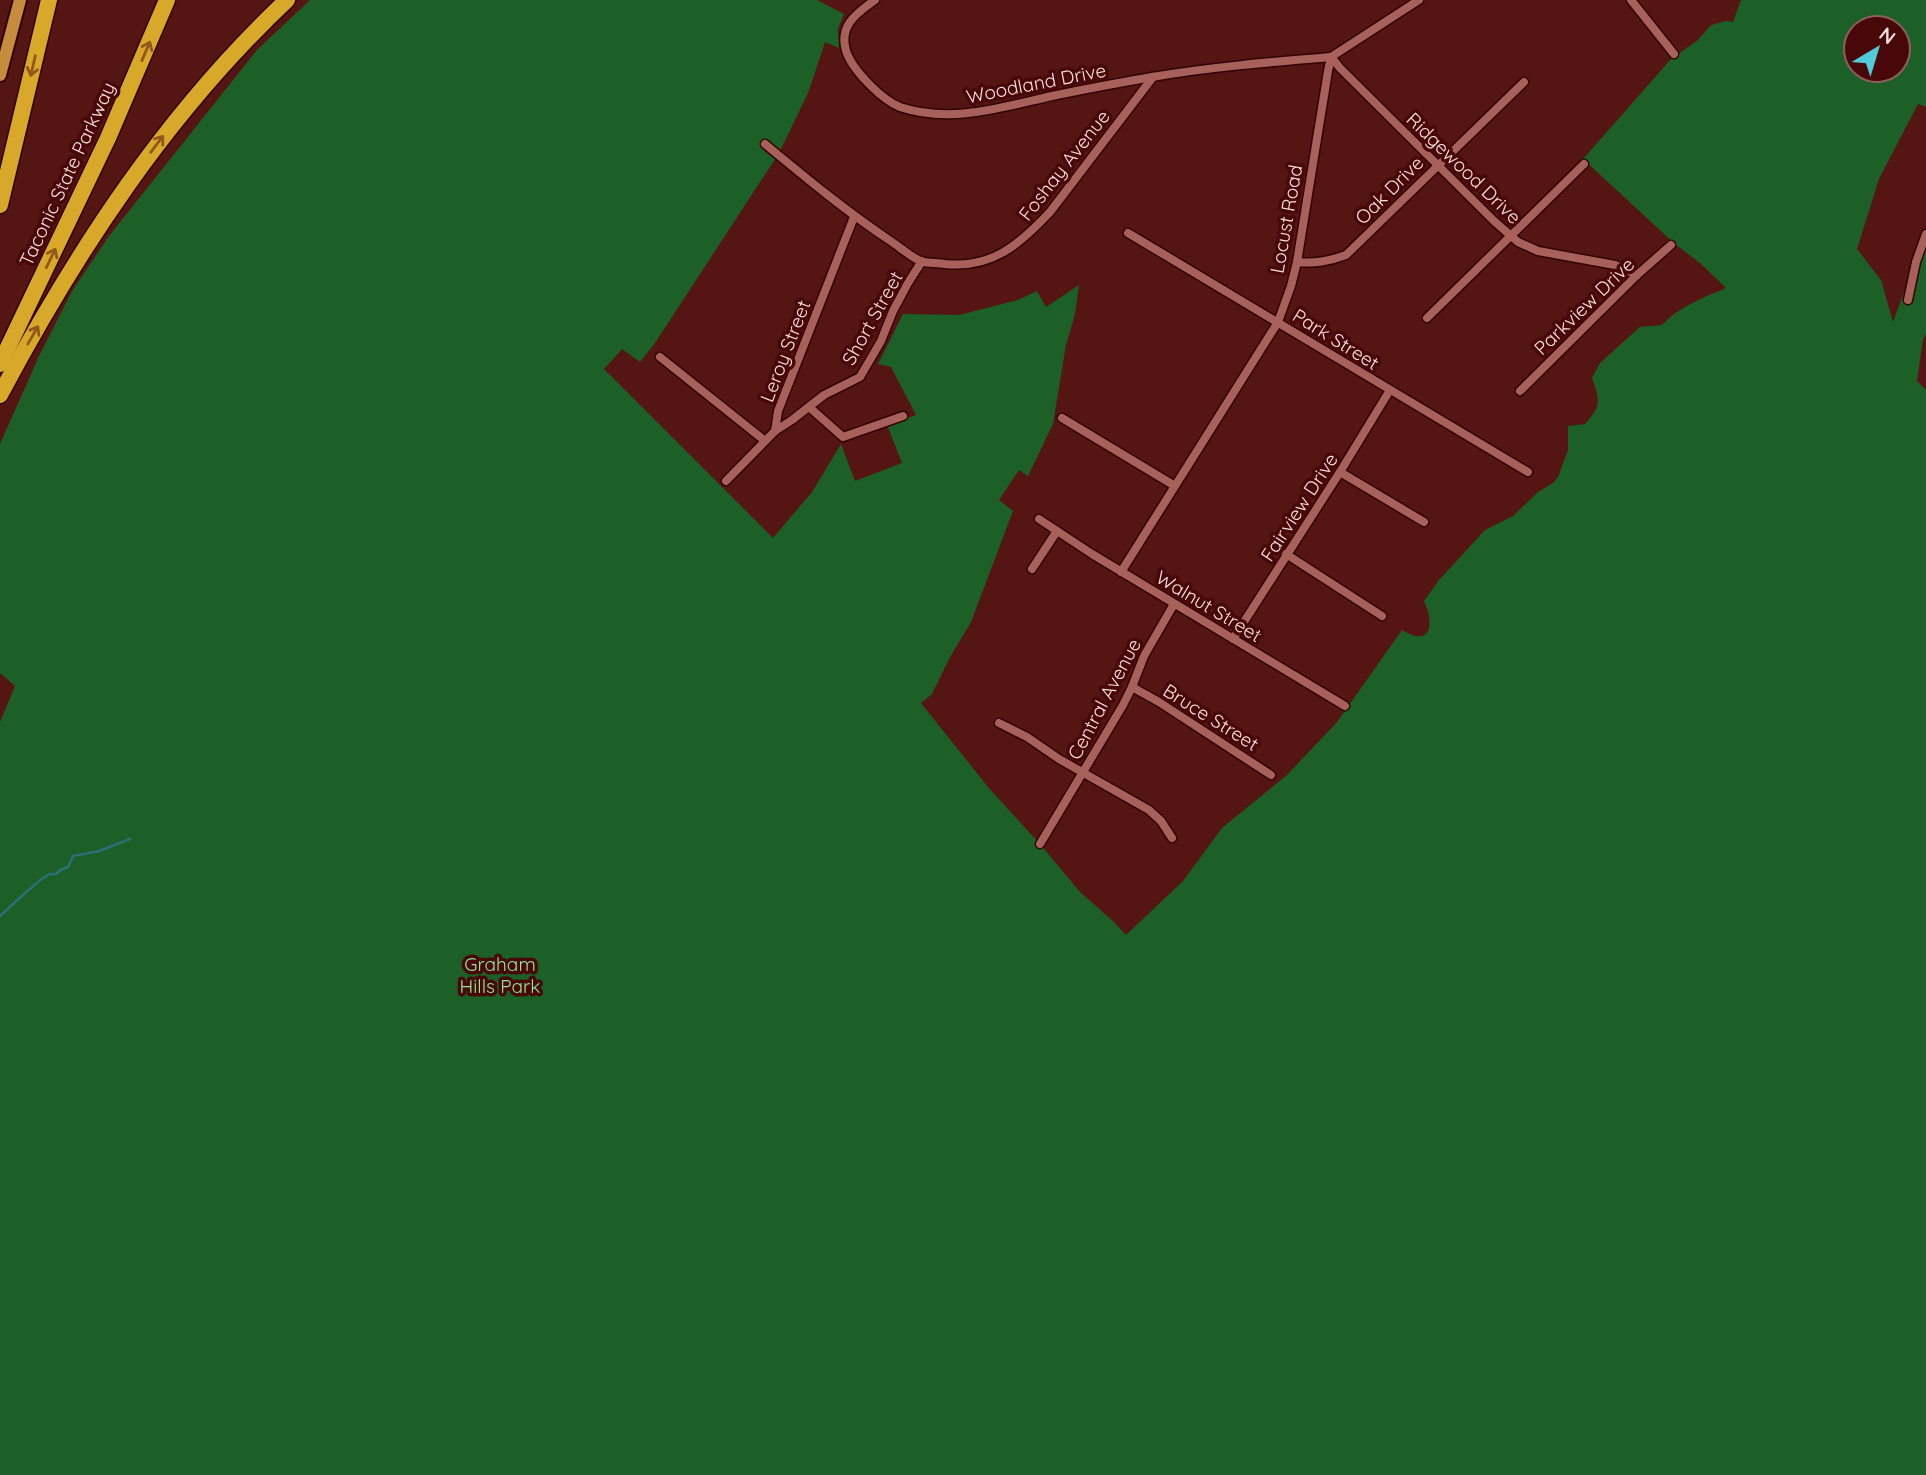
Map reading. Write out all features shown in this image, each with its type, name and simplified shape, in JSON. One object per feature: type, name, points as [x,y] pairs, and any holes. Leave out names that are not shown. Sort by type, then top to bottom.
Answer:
[{"type":"highway","points":[[0,205],[49,0]]},
{"type":"highway","name":"Taconic State Parkway","points":[[0,364],[112,129],[167,0]]},
{"type":"highway","points":[[0,395],[74,266],[143,163],[208,81],[287,0]]},
{"type":"main road","points":[[0,75],[19,4]]},
{"type":"street","name":"Woodland Drive","points":[[875,0],[851,20],[846,30],[844,45],[851,62],[865,80],[899,106],[940,114],[975,114],[1080,90],[1153,77]]},
{"type":"street","points":[[1153,77],[1207,68],[1331,57],[1419,0]]},
{"type":"street","points":[[1631,0],[1674,54]]},
{"type":"street","name":"Ridgewood Drive","points":[[1331,57],[1518,242],[1538,251],[1615,265],[1637,275]]},
{"type":"street","name":"Locust Road","points":[[1121,572],[1278,322],[1297,262],[1331,57]]},
{"type":"street","name":"Foshay Avenue","points":[[765,144],[854,217],[922,261],[954,265],[974,263],[1003,253],[1023,239],[1050,212],[1153,77]]},
{"type":"street","name":"Oak Drive","points":[[1297,262],[1312,264],[1346,255],[1524,82]]},
{"type":"street","points":[[1427,318],[1584,164]]},
{"type":"street","name":"Leroy Street","points":[[726,481],[775,430],[778,411],[854,217]]},
{"type":"street","name":"Park Street","points":[[1128,233],[1528,472]]},
{"type":"street","points":[[1908,300],[1916,262],[1926,234]]},
{"type":"street","name":"Parkview Drive","points":[[1520,391],[1671,245]]},
{"type":"street","name":"Short Street","points":[[775,430],[824,395],[860,377],[922,261]]},
{"type":"street","points":[[660,357],[765,441]]},
{"type":"street","name":"Fairview Drive","points":[[1233,639],[1390,390]]},
{"type":"street","points":[[809,407],[843,437],[903,415]]},
{"type":"street","points":[[1062,418],[1175,486]]},
{"type":"street","points":[[1340,472],[1424,522]]},
{"type":"street","name":"Walnut Street","points":[[1039,519],[1121,572],[1345,706]]},
{"type":"street","points":[[1032,569],[1057,531]]},
{"type":"street","points":[[1286,554],[1382,616]]},
{"type":"street","name":"Central Avenue","points":[[1040,844],[1132,687],[1144,656],[1174,604]]},
{"type":"street","name":"Bruce Street","points":[[1132,687],[1271,775]]},
{"type":"street","points":[[999,723],[1149,810],[1161,821],[1172,838]]},
{"type":"green space","name":"Graham Hills Park","points":[[310,0],[817,0],[844,14],[838,29],[839,48],[825,42],[808,93],[779,153],[655,343],[640,362],[622,349],[604,369],[773,538],[812,492],[841,444],[855,481],[902,463],[887,425],[916,415],[891,367],[878,364],[903,314],[959,315],[1018,300],[1037,291],[1046,307],[1079,285],[1053,424],[1028,476],[1019,470],[999,500],[1013,511],[971,622],[932,694],[921,703],[988,787],[1080,892],[1126,935],[1183,881],[1222,828],[1287,775],[1337,722],[1402,630],[1412,635],[1425,635],[1430,625],[1424,601],[1439,580],[1485,530],[1513,516],[1558,477],[1568,450],[1568,426],[1585,424],[1597,407],[1598,398],[1592,378],[1600,363],[1640,327],[1662,325],[1684,308],[1726,288],[1583,159],[1671,59],[1698,40],[1711,25],[1733,22],[1741,0],[1926,0],[1926,107],[1918,104],[1879,179],[1857,249],[1881,280],[1893,322],[1926,231],[1926,334],[1917,381],[1926,390],[1926,1475],[0,1475],[0,722],[15,686],[0,673],[0,444],[39,356],[72,291],[109,236],[257,50]]},
{"type":"waterway","points":[[0,916],[46,876],[68,867],[73,856],[99,851],[130,839]]}]
